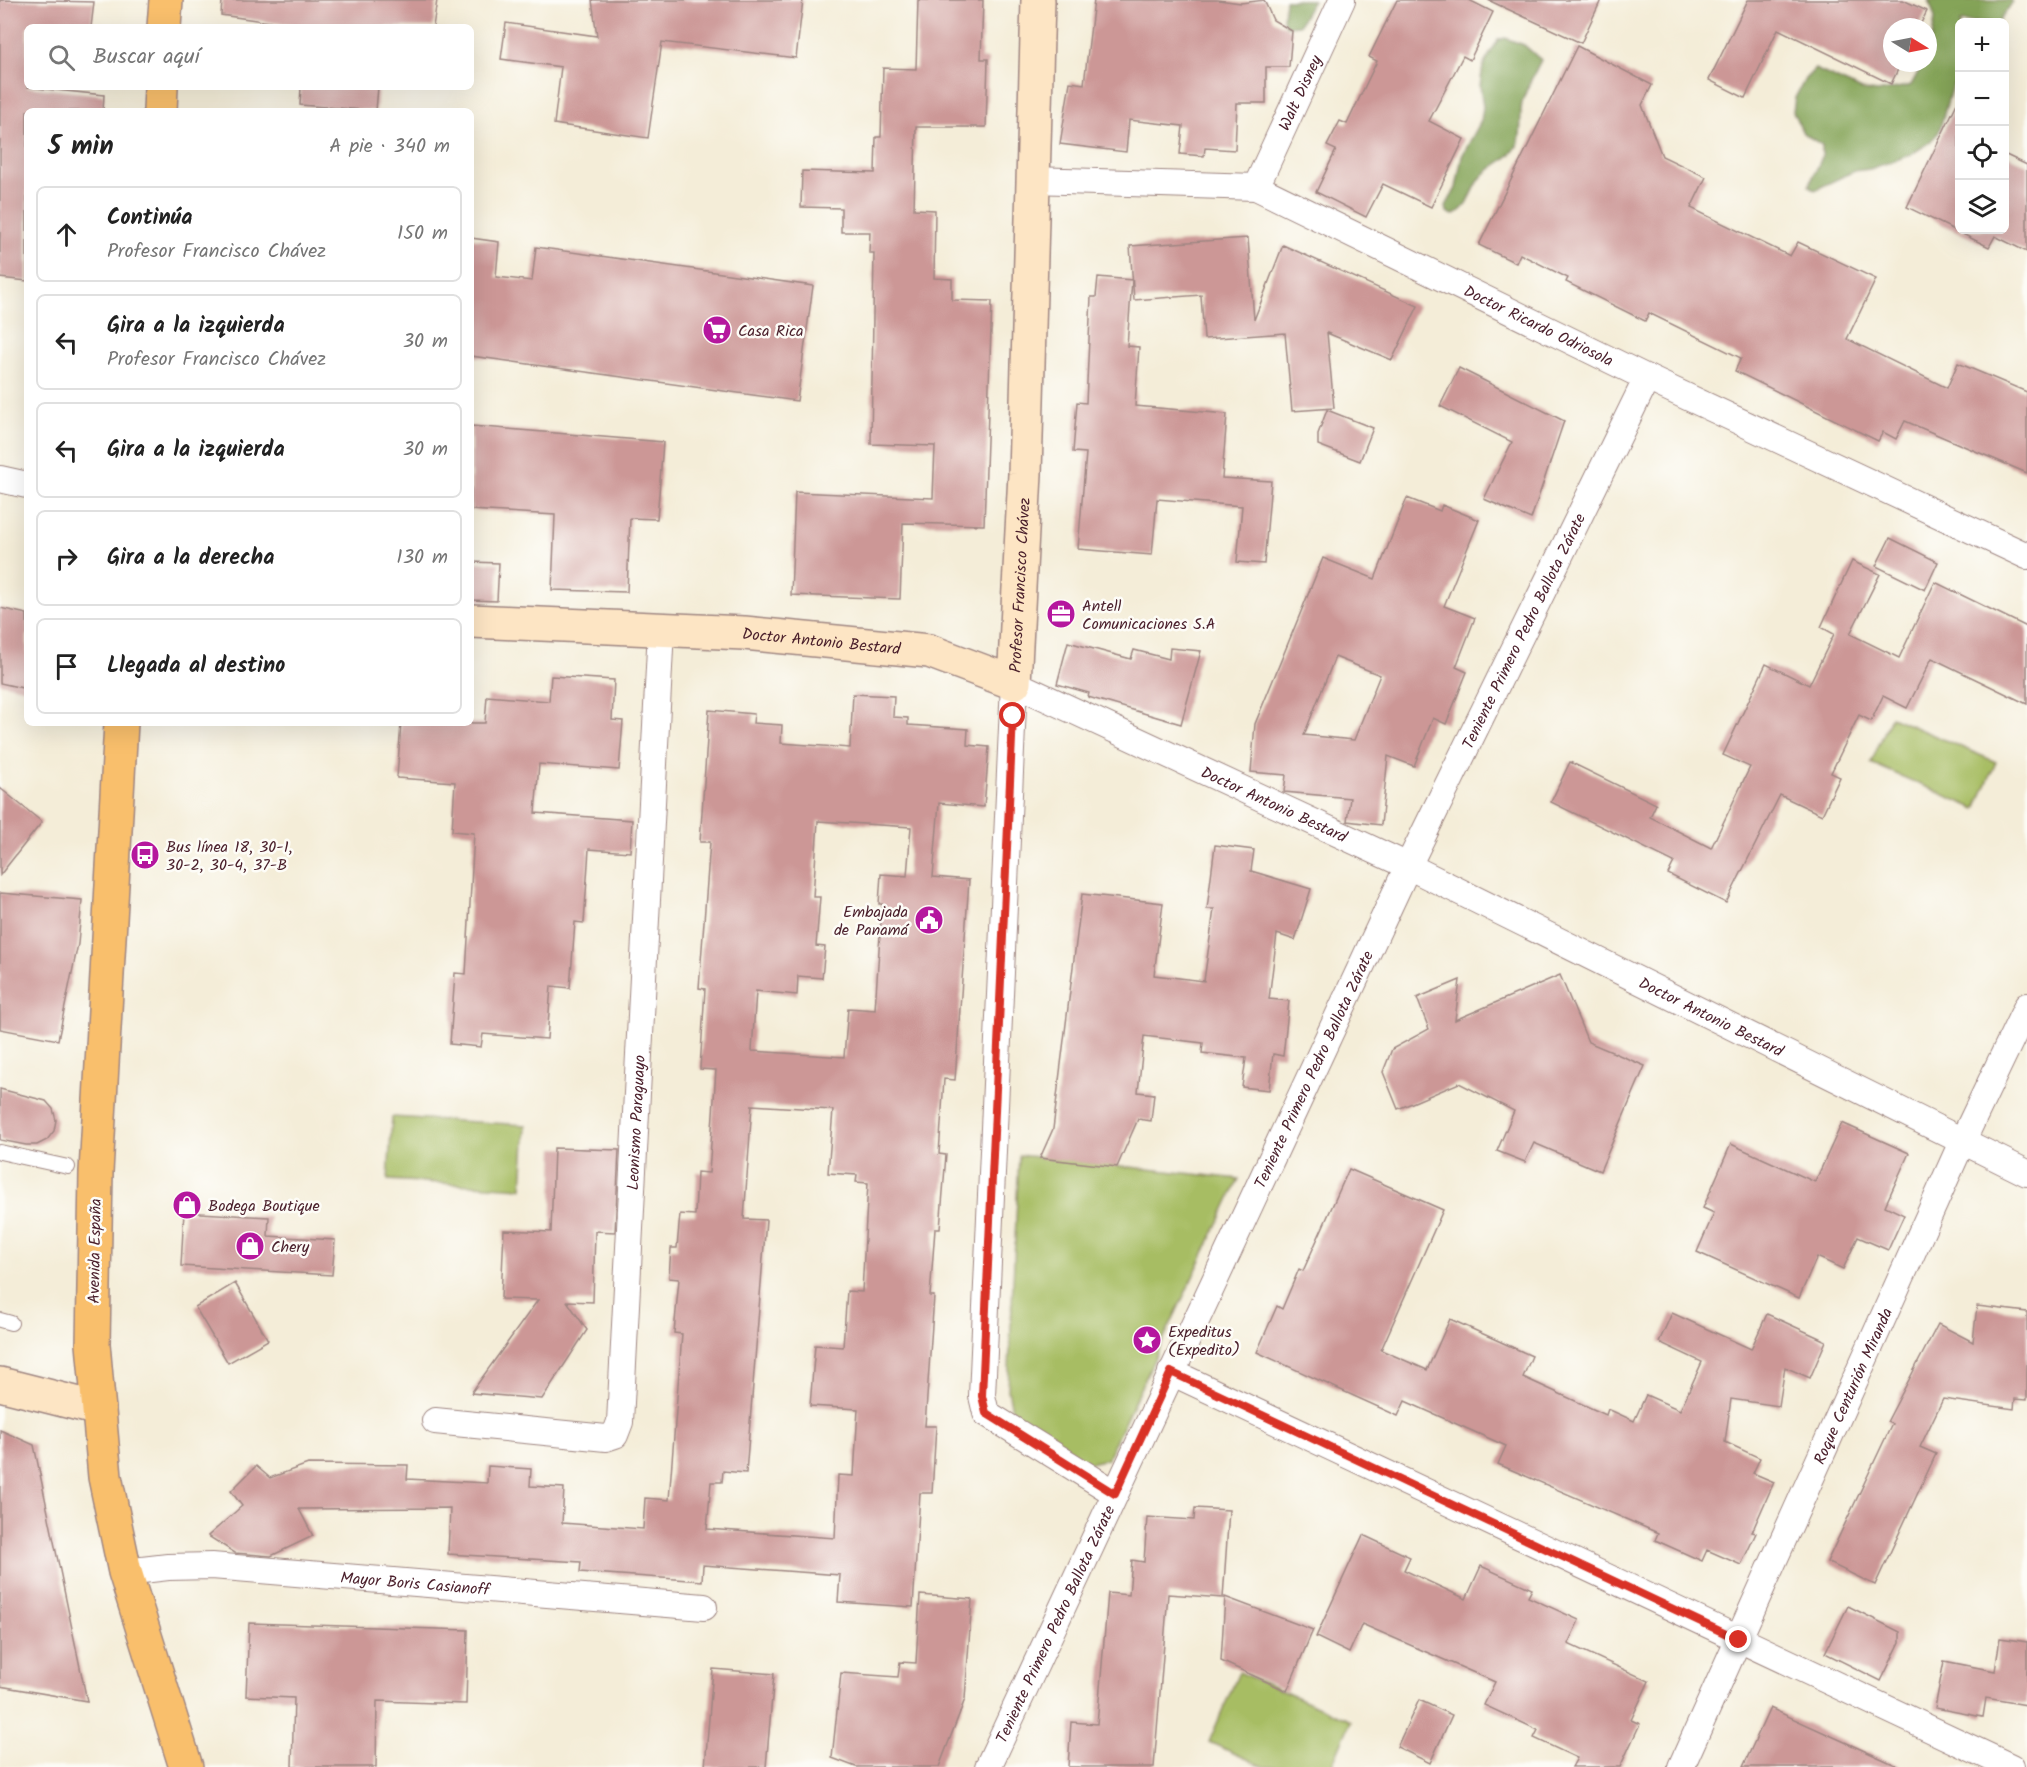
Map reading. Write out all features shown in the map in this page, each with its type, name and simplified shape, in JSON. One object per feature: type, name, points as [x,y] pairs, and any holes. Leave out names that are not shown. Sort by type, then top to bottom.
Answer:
[{"type":"main road","points":[[165,24],[166,0]]},
{"type":"main road","points":[[160,108],[161,90]]},
{"type":"main road","name":"Avenida España","points":[[121,726],[96,1172],[93,1344],[105,1477],[125,1572],[186,1767]]},
{"type":"street","name":"Profesor Francisco Chávez","points":[[1038,0],[1025,474],[982,1396],[986,1413],[1115,1494]]},
{"type":"street","name":"Walt Disney","points":[[1256,187],[1342,0]]},
{"type":"street","name":"Doctor Ricardo Odriosola","points":[[1033,180],[1256,187],[1647,378],[2027,556]]},
{"type":"street","name":"Teniente Primero Pedro Ballota Zárate","points":[[988,1767],[1408,866],[1647,378]]},
{"type":"street","points":[[0,478],[24,484]]},
{"type":"street","name":"Doctor Antonio Bestard","points":[[474,621],[744,633],[929,651],[1014,683],[1408,866],[2027,1173]]},
{"type":"street","name":"Leonismo Paraguayo","points":[[435,1421],[606,1438],[615,1435],[620,1422],[661,629]]},
{"type":"street","name":"Roque Centurión Miranda","points":[[1681,1767],[1962,1142],[2027,1006]]},
{"type":"street","points":[[1171,1372],[2011,1767]]},
{"type":"street","points":[[0,1384],[99,1409]]},
{"type":"street","name":"Mayor Boris Casianoff","points":[[125,1572],[168,1567],[212,1566],[704,1607]]},
{"type":"lane","points":[[0,1152],[68,1167]]},
{"type":"green space","points":[[1285,0],[1313,0],[1299,25],[1286,26],[1283,20]]},
{"type":"green space","points":[[1929,0],[2011,0],[2012,3],[2002,18],[1955,18],[1955,82],[1939,132],[1929,143],[1910,155],[1870,169],[1854,171],[1815,190],[1809,186],[1822,157],[1822,145],[1803,133],[1793,112],[1795,98],[1805,79],[1815,69],[1862,90],[1878,92],[1911,85],[1918,72],[1937,72],[1937,18],[1935,18]]},
{"type":"green space","points":[[1505,38],[1524,45],[1541,60],[1522,103],[1518,144],[1515,150],[1484,174],[1463,208],[1453,215],[1447,212],[1446,206],[1456,188],[1462,156],[1481,121],[1483,107],[1480,86],[1483,66],[1498,40]]},
{"type":"green space","points":[[1891,717],[1996,762],[1976,809],[1871,763]]},
{"type":"green space","points":[[392,1117],[526,1125],[522,1188],[388,1180]]},
{"type":"green space","points":[[1019,1155],[1239,1179],[1107,1459],[1081,1465],[1020,1423],[1012,1410],[1008,1390]]},
{"type":"green space","points":[[1239,1672],[1351,1721],[1331,1767],[1265,1767],[1209,1742]]},
{"type":"building","points":[[0,0],[94,2],[91,24],[24,24],[24,90],[56,90],[104,95],[103,108],[24,108],[24,281],[0,278]]},
{"type":"building","points":[[222,0],[437,0],[433,24],[284,24],[221,15]]},
{"type":"building","points":[[592,0],[803,0],[796,58],[662,42],[648,138],[554,124],[561,67],[501,59],[506,23],[597,36]]},
{"type":"building","points":[[918,0],[983,0],[981,59],[988,59],[986,127],[916,127],[914,209],[935,210],[934,278],[952,279],[952,300],[992,301],[984,525],[903,523],[900,599],[791,595],[795,492],[933,498],[935,446],[871,444],[874,253],[869,253],[870,232],[841,232],[841,208],[801,207],[802,171],[875,173],[876,137],[881,137],[883,68],[916,69]]},
{"type":"building","points":[[1094,0],[1218,0],[1241,3],[1264,0],[1273,20],[1292,31],[1289,67],[1266,67],[1266,103],[1237,103],[1235,150],[1205,148],[1204,156],[1180,154],[1183,126],[1129,120],[1126,152],[1060,144],[1070,82],[1084,84]]},
{"type":"building","points":[[1397,0],[1469,0],[1493,12],[1470,60],[1463,56],[1429,121],[1464,139],[1431,207],[1383,184],[1366,217],[1316,192],[1336,150],[1327,146],[1340,121],[1347,124],[1377,61],[1369,57]]},
{"type":"building","points":[[1488,0],[1601,0],[1581,43]]},
{"type":"building","points":[[1748,0],[1903,0],[1927,11],[1924,18],[1883,18],[1883,72],[1897,72],[1891,84],[1778,29],[1745,98],[1709,80]]},
{"type":"building","points":[[1577,46],[1652,85],[1642,105],[1662,156],[1706,177],[1691,208],[1790,256],[1798,242],[1876,279],[1847,339],[1947,388],[1958,363],[2027,392],[2027,473],[1905,421],[1896,439],[1883,432],[1878,441],[1735,371],[1741,358],[1649,313],[1645,321],[1566,282],[1568,278],[1520,254],[1516,263],[1479,245]]},
{"type":"building","points":[[301,90],[378,90],[376,108],[300,105]]},
{"type":"building","points":[[1955,107],[1955,230],[1907,207]]},
{"type":"building","points":[[2009,156],[2027,165],[2027,252],[1995,236],[1989,247],[1962,234],[2009,234]]},
{"type":"building","points":[[474,238],[499,242],[496,277],[532,281],[536,247],[813,286],[797,401],[474,356]]},
{"type":"building","points":[[1248,238],[1254,320],[1283,245],[1418,306],[1392,360],[1327,333],[1334,408],[1292,411],[1285,333],[1204,339],[1201,295],[1134,300],[1130,246]]},
{"type":"building","points":[[1098,277],[1132,280],[1127,346],[1139,347],[1135,406],[1227,414],[1222,478],[1271,481],[1264,564],[1237,562],[1242,506],[1157,499],[1152,555],[1078,549],[1086,453],[1073,452],[1077,402],[1086,403],[1091,297],[1096,297]]},
{"type":"building","points":[[1459,368],[1564,421],[1531,519],[1484,499],[1512,442],[1440,406]]},
{"type":"building","points":[[1327,410],[1373,428],[1360,461],[1318,445],[1318,434]]},
{"type":"building","points":[[474,426],[663,442],[657,519],[630,518],[627,592],[552,590],[555,515],[474,510]]},
{"type":"building","points":[[1407,498],[1440,511],[1442,505],[1479,520],[1444,606],[1475,618],[1456,667],[1467,672],[1446,724],[1433,718],[1414,766],[1388,756],[1381,825],[1347,821],[1350,798],[1284,792],[1286,775],[1251,772],[1255,724],[1323,558],[1375,579]],"holes":[[[1335,657],[1380,675],[1354,740],[1304,735]]]},
{"type":"building","points":[[1890,538],[1938,562],[1925,590],[1876,566]]},
{"type":"building","points":[[1852,561],[1880,574],[1850,634],[1899,658],[1935,582],[2027,627],[2027,704],[1932,658],[1907,708],[1883,696],[1871,721],[1859,715],[1831,773],[1840,777],[1822,815],[1780,795],[1726,903],[1668,874],[1674,862],[1551,802],[1570,762],[1656,804],[1650,817],[1711,848],[1750,767],[1723,755],[1766,664],[1809,685],[1834,634],[1821,627]]},
{"type":"building","points":[[474,562],[499,563],[497,601],[474,600]]},
{"type":"building","points":[[0,608],[24,613],[24,688],[0,683]]},
{"type":"building","points":[[1068,642],[1131,659],[1134,650],[1169,659],[1170,648],[1201,651],[1181,724],[1088,697],[1089,693],[1057,684]]},
{"type":"building","points":[[551,676],[614,680],[612,720],[623,721],[619,770],[539,764],[535,813],[632,820],[630,852],[589,849],[584,923],[575,922],[570,988],[551,986],[547,1039],[483,1034],[481,1047],[450,1044],[455,973],[466,974],[474,833],[452,831],[455,782],[397,778],[401,726],[474,726],[474,723],[485,723],[487,696],[549,701]]},
{"type":"building","points":[[853,694],[894,696],[893,717],[908,718],[908,725],[968,729],[967,745],[989,747],[984,807],[939,803],[933,877],[969,880],[955,1080],[944,1079],[939,1154],[946,1155],[940,1229],[935,1229],[930,1296],[934,1296],[925,1426],[936,1426],[932,1493],[920,1493],[913,1607],[838,1602],[840,1575],[703,1565],[702,1581],[580,1572],[581,1562],[448,1554],[450,1508],[299,1509],[313,1536],[271,1556],[235,1553],[208,1536],[242,1506],[231,1491],[256,1466],[270,1478],[308,1464],[408,1465],[407,1479],[487,1483],[488,1466],[531,1469],[530,1486],[564,1488],[562,1523],[643,1529],[645,1498],[669,1500],[682,1334],[674,1333],[679,1279],[669,1278],[671,1248],[677,1248],[680,1214],[695,1215],[697,1172],[709,1173],[716,1070],[700,1069],[705,989],[699,988],[710,842],[700,842],[709,710],[754,714],[753,723],[782,725],[781,743],[850,748]],"holes":[[[818,821],[911,827],[907,876],[881,874],[879,904],[882,904],[875,1010],[848,1008],[844,1057],[752,1051],[756,991],[797,995],[798,976],[822,978],[825,947],[816,946],[820,897],[813,897]],[[752,1105],[833,1110],[828,1173],[857,1175],[856,1182],[868,1183],[862,1292],[847,1291],[843,1347],[815,1345],[810,1406],[858,1409],[854,1476],[838,1475],[835,1538],[707,1529],[711,1482],[722,1482],[723,1471],[746,1473],[766,1220],[744,1219]]]},
{"type":"building","points":[[0,788],[42,822],[0,875]]},
{"type":"building","points":[[1215,845],[1254,850],[1251,871],[1311,889],[1295,940],[1277,934],[1269,999],[1289,1001],[1283,1056],[1273,1054],[1269,1090],[1242,1087],[1246,1058],[1202,1053],[1203,1043],[1144,1036],[1138,1092],[1154,1094],[1151,1121],[1138,1119],[1117,1167],[1040,1158],[1053,1129],[1082,894],[1163,903],[1154,975],[1204,981],[1214,909],[1207,909]]},
{"type":"building","points":[[0,893],[82,900],[78,944],[58,1040],[0,1029]]},
{"type":"building","points":[[1560,975],[1588,1042],[1645,1066],[1600,1171],[1534,1143],[1525,1162],[1497,1151],[1514,1111],[1459,1083],[1398,1109],[1383,1072],[1392,1049],[1429,1029],[1417,998],[1460,980],[1455,1020]]},
{"type":"building","points":[[0,1089],[46,1101],[53,1109],[56,1120],[54,1131],[47,1140],[37,1145],[26,1145],[0,1140]]},
{"type":"building","points":[[1842,1123],[1909,1153],[1885,1206],[1904,1215],[1888,1250],[1858,1237],[1843,1269],[1817,1257],[1799,1298],[1697,1252],[1714,1213],[1703,1208],[1731,1144],[1815,1182]]},
{"type":"building","points":[[554,1148],[619,1150],[615,1232],[595,1231],[593,1302],[567,1301],[587,1330],[542,1399],[471,1393],[538,1300],[501,1299],[504,1230],[551,1232]]},
{"type":"building","points":[[1349,1169],[1443,1210],[1381,1350],[1427,1370],[1450,1319],[1532,1356],[1523,1377],[1606,1415],[1608,1409],[1634,1421],[1646,1395],[1680,1410],[1702,1362],[1659,1342],[1672,1313],[1751,1349],[1767,1314],[1826,1341],[1810,1378],[1785,1367],[1779,1406],[1731,1399],[1725,1442],[1760,1458],[1753,1473],[1774,1482],[1752,1532],[1756,1533],[1741,1565],[1707,1550],[1702,1561],[1655,1540],[1658,1533],[1498,1464],[1506,1446],[1405,1401],[1398,1416],[1257,1352],[1277,1306],[1282,1309],[1299,1269],[1303,1271]]},
{"type":"building","points":[[184,1212],[269,1217],[268,1236],[335,1240],[332,1275],[181,1266]]},
{"type":"building","points":[[235,1283],[268,1340],[228,1363],[195,1307]]},
{"type":"building","points":[[1977,1306],[2027,1312],[2027,1400],[2015,1399],[2014,1409],[1943,1399],[1920,1447],[1936,1454],[1875,1585],[1827,1562],[1892,1424],[1887,1422],[1938,1324],[1973,1342]]},
{"type":"building","points":[[0,1430],[34,1445],[87,1701],[0,1686]]},
{"type":"building","points":[[1195,1508],[1229,1510],[1223,1598],[1168,1594],[1154,1767],[1068,1767],[1071,1722],[1097,1724],[1108,1593],[1129,1595],[1132,1560],[1144,1562],[1147,1517],[1194,1520]]},
{"type":"building","points":[[1363,1535],[1410,1557],[1404,1570],[1466,1599],[1481,1566],[1532,1589],[1528,1597],[1579,1620],[1568,1644],[1649,1681],[1631,1720],[1640,1724],[1620,1767],[1572,1767],[1577,1758],[1534,1738],[1538,1730],[1484,1705],[1495,1682],[1362,1624],[1349,1653],[1316,1637]]},
{"type":"building","points":[[920,1595],[972,1599],[965,1699],[939,1767],[856,1767],[832,1758],[841,1673],[898,1677],[900,1662],[916,1663]]},
{"type":"building","points":[[1225,1597],[1313,1630],[1287,1691],[1221,1661]]},
{"type":"building","points":[[1848,1606],[1900,1632],[1900,1642],[1881,1681],[1825,1653]]},
{"type":"building","points":[[249,1623],[468,1630],[466,1704],[377,1701],[376,1767],[292,1767],[294,1698],[246,1696]]},
{"type":"building","points":[[2000,1638],[2027,1642],[2027,1705],[1986,1698],[1983,1717],[1935,1708],[1944,1661],[1995,1671]]},
{"type":"building","points":[[713,1669],[774,1674],[766,1767],[705,1767]]},
{"type":"building","points":[[1419,1700],[1452,1715],[1430,1763],[1397,1747]]},
{"type":"building","points":[[1770,1708],[1827,1734],[1900,1767],[1743,1767]]},
{"type":"place","name":"Casa Rica","points":[[717,330]]},
{"type":"place","name":"Antell Comunicaciones S.A","points":[[1061,614]]},
{"type":"place","name":"Bus línea 18, 30-1, 30-2, 30-4, 37-B","points":[[145,855]]},
{"type":"place","name":"Embajada de Panamá","points":[[929,920]]},
{"type":"place","name":"Bodega Boutique","points":[[187,1205]]},
{"type":"place","name":"Chery","points":[[250,1246]]},
{"type":"place","name":"Expeditus (Expedito)","points":[[1147,1340]]},
{"type":"route","points":[[1013,716],[982,1396],[986,1413],[1115,1494],[1171,1372],[1739,1640]]}]
